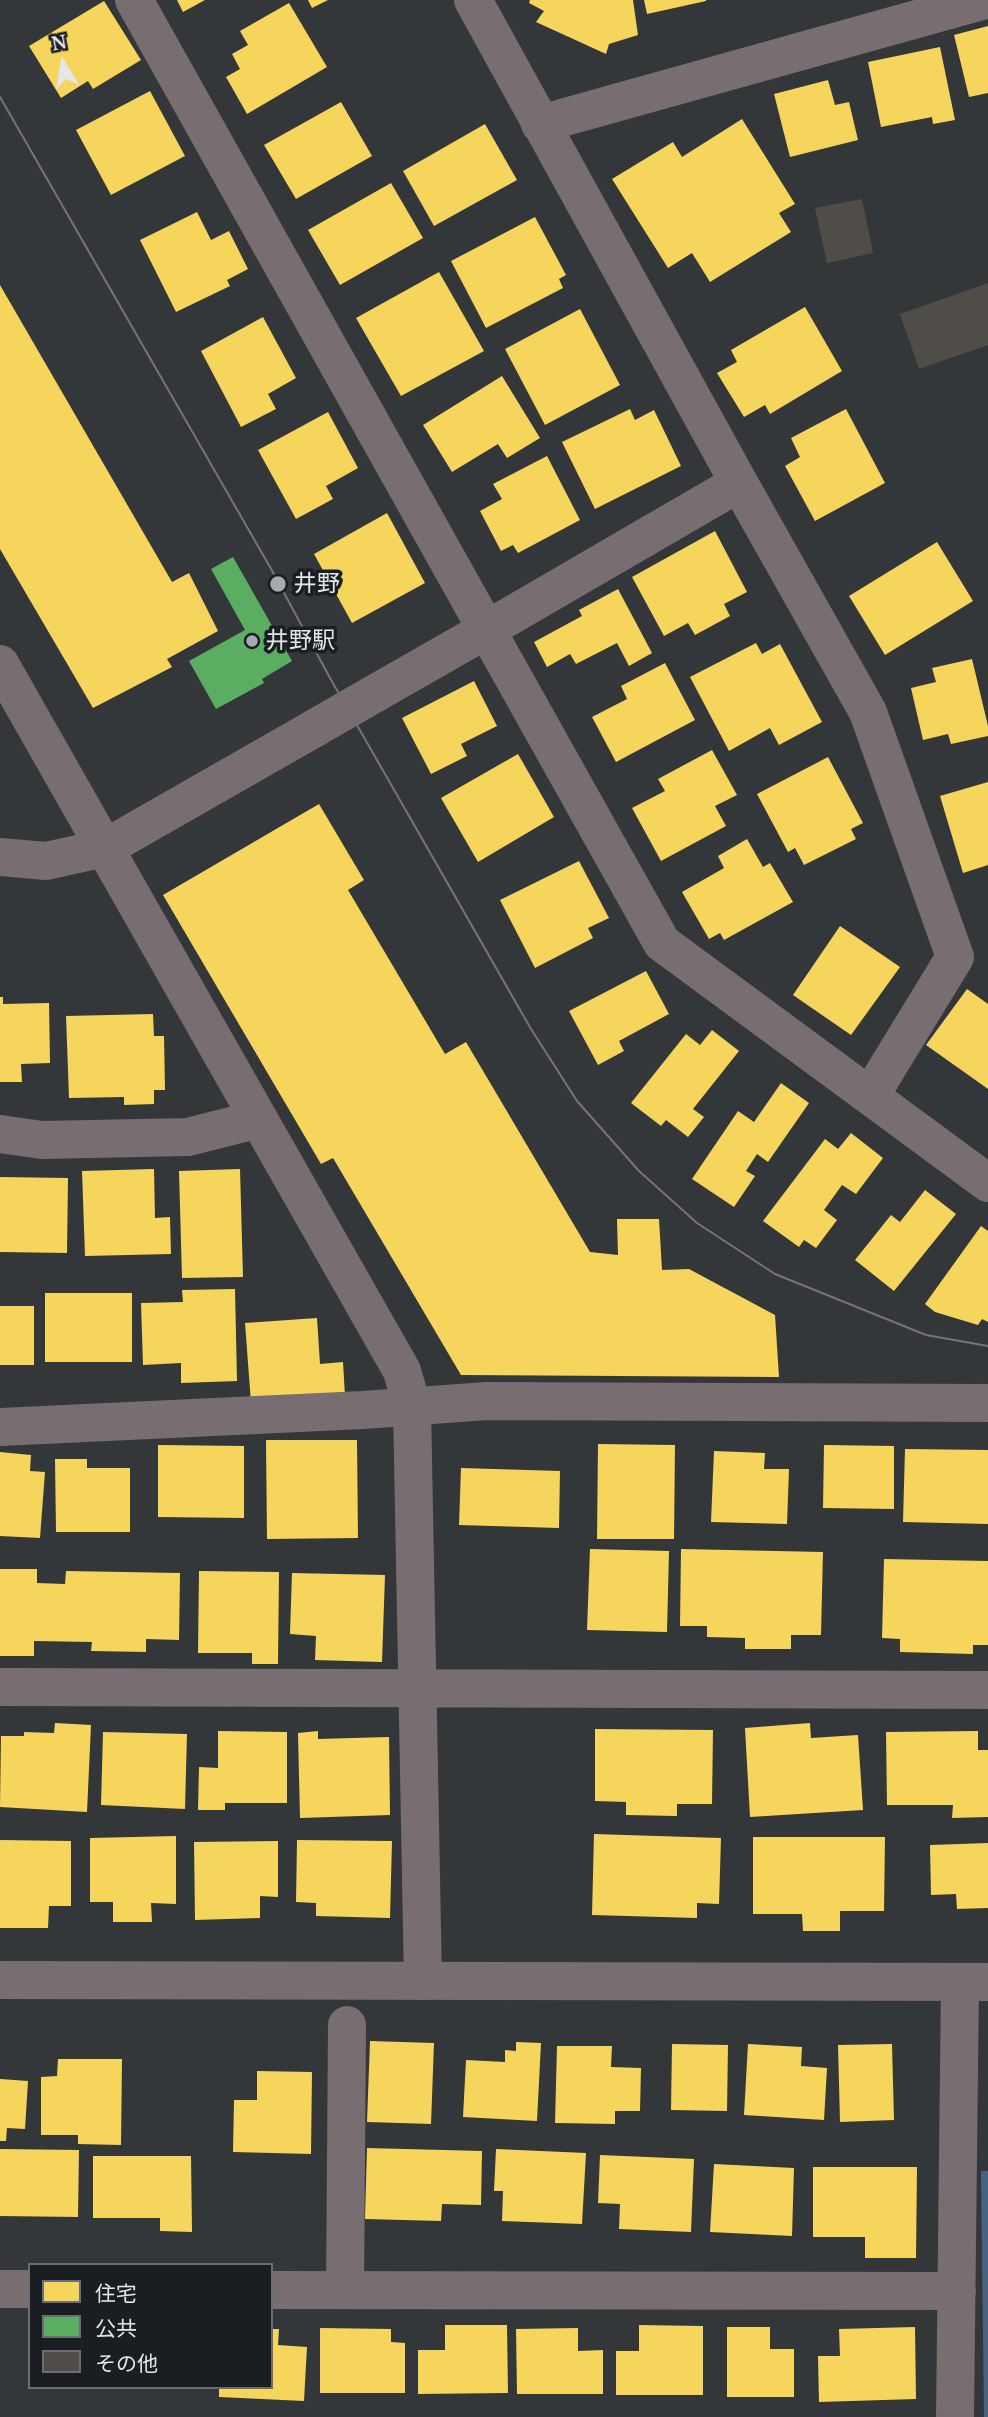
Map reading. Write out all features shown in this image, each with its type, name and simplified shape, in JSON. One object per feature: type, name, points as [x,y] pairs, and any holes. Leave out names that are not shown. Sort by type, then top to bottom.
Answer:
[{"type":"street","points":[[134,0],[662,943],[988,1183]]},
{"type":"street","points":[[473,0],[868,712],[955,957],[870,1096]]},
{"type":"street","points":[[540,124],[985,0]]},
{"type":"street","points":[[0,857],[46,861],[104,848],[739,483]]},
{"type":"street","points":[[0,664],[402,1371],[412,1406],[423,1981]]},
{"type":"street","points":[[0,1135],[43,1140],[188,1137],[259,1119]]},
{"type":"street","points":[[0,1427],[363,1410],[487,1401],[988,1403]]},
{"type":"street","points":[[0,1687],[988,1690]]},
{"type":"street","points":[[0,1980],[974,1982],[957,2291],[955,2417]]},
{"type":"street","points":[[345,2290],[347,2025]]},
{"type":"street","points":[[0,2288],[28,2289]]},
{"type":"street","points":[[273,2290],[957,2291]]},
{"type":"water","points":[[981,2171],[988,2171],[988,2417],[984,2417]]},
{"type":"building: 住宅","points":[[177,0],[205,0],[183,12]]},
{"type":"building: 住宅","points":[[308,0],[328,0],[312,8]]},
{"type":"building: 住宅","points":[[530,0],[633,0],[638,35],[609,44],[606,54],[536,22],[544,11],[529,3]]},
{"type":"building: 住宅","points":[[644,0],[706,0],[706,1],[647,14]]},
{"type":"building: 住宅","points":[[104,1],[141,60],[93,89],[88,81],[61,98],[29,46]]},
{"type":"building: 住宅","points":[[289,3],[327,67],[247,114],[226,77],[240,69],[232,54],[248,45],[240,31]]},
{"type":"building: 住宅","points":[[988,26],[988,93],[969,97],[954,35]]},
{"type":"building: 住宅","points":[[940,47],[955,120],[933,124],[932,117],[881,127],[868,62]]},
{"type":"building: 住宅","points":[[828,80],[835,105],[849,102],[858,140],[790,157],[774,94]]},
{"type":"building: 住宅","points":[[150,91],[185,156],[111,195],[76,130]]},
{"type":"building: 住宅","points":[[341,102],[372,156],[296,199],[264,145]]},
{"type":"building: 住宅","points":[[742,119],[795,204],[779,213],[791,232],[710,282],[692,253],[668,268],[612,179],[673,142],[682,157]]},
{"type":"building: 住宅","points":[[485,124],[517,180],[434,226],[403,171]]},
{"type":"building: 住宅","points":[[391,183],[423,238],[340,285],[308,230]]},
{"type":"building: 住宅","points":[[197,212],[211,240],[229,231],[248,269],[227,280],[230,286],[176,312],[140,240]]},
{"type":"building: 住宅","points":[[535,217],[566,275],[559,279],[563,288],[486,328],[451,261]]},
{"type":"building: 住宅","points":[[439,272],[484,351],[401,396],[356,318]]},
{"type":"building: 住宅","points":[[0,285],[172,582],[189,573],[218,631],[167,659],[172,667],[93,708],[0,549]]},
{"type":"building: 住宅","points":[[805,307],[842,371],[770,414],[765,405],[744,417],[717,373],[737,362],[731,350]]},
{"type":"building: 住宅","points":[[580,309],[620,385],[545,425],[505,349]]},
{"type":"building: 住宅","points":[[263,317],[296,378],[268,394],[276,409],[241,427],[201,351]]},
{"type":"building: 住宅","points":[[502,376],[540,438],[507,458],[498,444],[452,472],[423,425]]},
{"type":"building: 住宅","points":[[630,409],[635,420],[654,410],[681,466],[595,509],[562,442]]},
{"type":"building: 住宅","points":[[846,409],[885,483],[815,521],[785,466],[800,457],[791,438]]},
{"type":"building: 住宅","points":[[328,412],[358,468],[326,486],[333,499],[296,519],[258,450]]},
{"type":"building: 住宅","points":[[547,456],[580,520],[518,553],[513,545],[501,551],[480,511],[502,499],[493,484]]},
{"type":"building: 住宅","points":[[387,513],[425,583],[352,623],[314,554]]},
{"type":"building: 住宅","points":[[715,531],[747,592],[724,604],[730,616],[695,635],[688,623],[664,636],[632,577]]},
{"type":"building: 住宅","points":[[937,542],[973,601],[885,655],[849,596]]},
{"type":"building: 住宅","points":[[618,589],[652,653],[629,666],[617,643],[576,664],[570,654],[547,667],[534,642],[582,616],[579,610]]},
{"type":"building: 住宅","points":[[756,643],[762,654],[780,644],[822,722],[779,745],[770,728],[729,751],[690,677]]},
{"type":"building: 住宅","points":[[972,659],[988,736],[951,744],[948,734],[923,740],[911,688],[936,682],[932,668]]},
{"type":"building: 住宅","points":[[665,663],[695,720],[616,762],[592,717],[627,699],[621,686]]},
{"type":"building: 住宅","points":[[474,681],[497,726],[461,744],[467,756],[431,774],[402,718]]},
{"type":"building: 住宅","points":[[712,750],[737,795],[715,806],[726,826],[661,861],[632,808],[665,791],[658,779]]},
{"type":"building: 住宅","points":[[518,754],[554,817],[478,862],[441,798]]},
{"type":"building: 住宅","points":[[828,757],[863,823],[851,829],[856,839],[804,865],[795,848],[788,852],[757,794]]},
{"type":"building: 住宅","points":[[988,782],[988,865],[963,873],[940,796]]},
{"type":"building: 住宅","points":[[319,804],[364,880],[348,890],[445,1054],[466,1042],[590,1252],[618,1255],[617,1219],[659,1219],[662,1270],[689,1269],[775,1315],[779,1377],[461,1375],[333,1158],[321,1164],[163,895]]},
{"type":"building: 住宅","points":[[747,839],[763,867],[770,863],[793,902],[724,940],[720,933],[709,939],[682,892],[724,868],[718,856]]},
{"type":"building: 住宅","points":[[579,861],[609,918],[588,928],[593,938],[535,968],[500,900]]},
{"type":"building: 住宅","points":[[840,926],[900,967],[851,1035],[793,995]]},
{"type":"building: 住宅","points":[[646,971],[669,1014],[619,1041],[624,1051],[598,1065],[569,1011]]},
{"type":"building: 住宅","points":[[967,989],[988,1004],[988,1089],[926,1045]]},
{"type":"building: 住宅","points":[[0,997],[3,997],[3,1004],[49,1003],[50,1063],[21,1064],[22,1082],[0,1082]]},
{"type":"building: 住宅","points":[[153,1014],[154,1036],[164,1036],[165,1090],[154,1090],[154,1104],[124,1105],[124,1097],[69,1098],[66,1016]]},
{"type":"building: 住宅","points":[[712,1030],[739,1051],[693,1109],[704,1117],[688,1137],[666,1120],[661,1126],[631,1103],[686,1034],[700,1045]]},
{"type":"building: 住宅","points":[[781,1083],[809,1103],[768,1162],[757,1154],[746,1171],[755,1176],[734,1207],[692,1179],[738,1111],[754,1122]]},
{"type":"building: 住宅","points":[[851,1133],[883,1158],[856,1194],[842,1185],[824,1210],[837,1220],[816,1248],[804,1240],[799,1247],[763,1221],[825,1139],[838,1149]]},
{"type":"building: 住宅","points":[[154,1169],[155,1218],[170,1217],[171,1254],[85,1256],[82,1171]]},
{"type":"building: 住宅","points":[[240,1169],[243,1277],[182,1278],[179,1171]]},
{"type":"building: 住宅","points":[[0,1177],[68,1178],[67,1253],[0,1252]]},
{"type":"building: 住宅","points":[[925,1190],[956,1214],[894,1291],[855,1260],[891,1215],[900,1222]]},
{"type":"building: 住宅","points":[[981,1226],[988,1231],[988,1322],[982,1319],[978,1325],[935,1312],[925,1304]]},
{"type":"building: 住宅","points":[[235,1289],[237,1381],[181,1383],[181,1363],[143,1365],[141,1303],[183,1302],[182,1290]]},
{"type":"building: 住宅","points":[[45,1293],[132,1293],[132,1362],[45,1362]]},
{"type":"building: 住宅","points":[[0,1306],[34,1306],[34,1365],[0,1365]]},
{"type":"building: 住宅","points":[[317,1318],[320,1364],[343,1362],[345,1396],[251,1403],[245,1323]]},
{"type":"building: 住宅","points":[[266,1440],[357,1440],[358,1538],[267,1539]]},
{"type":"building: 住宅","points":[[598,1444],[675,1445],[674,1539],[597,1539]]},
{"type":"building: 住宅","points":[[158,1445],[244,1446],[244,1518],[158,1517]]},
{"type":"building: 住宅","points":[[824,1445],[894,1446],[894,1509],[823,1508]]},
{"type":"building: 住宅","points":[[905,1449],[988,1450],[988,1524],[903,1522]]},
{"type":"building: 住宅","points":[[714,1451],[765,1453],[764,1469],[789,1469],[787,1524],[711,1522]]},
{"type":"building: 住宅","points":[[0,1452],[31,1455],[30,1471],[45,1472],[40,1538],[0,1536]]},
{"type":"building: 住宅","points":[[55,1459],[87,1459],[87,1468],[130,1468],[130,1532],[56,1532]]},
{"type":"building: 住宅","points":[[461,1468],[560,1471],[559,1528],[459,1525]]},
{"type":"building: 住宅","points":[[590,1549],[669,1551],[667,1632],[587,1630]]},
{"type":"building: 住宅","points":[[681,1549],[823,1552],[821,1635],[791,1635],[791,1649],[745,1649],[745,1638],[707,1637],[707,1626],[680,1626]]},
{"type":"building: 住宅","points":[[884,1559],[988,1561],[988,1645],[973,1645],[973,1654],[900,1652],[900,1639],[882,1638]]},
{"type":"building: 住宅","points":[[0,1569],[37,1569],[37,1583],[65,1584],[66,1571],[180,1573],[179,1640],[146,1639],[146,1652],[91,1651],[92,1642],[34,1641],[34,1656],[0,1656]]},
{"type":"building: 住宅","points":[[199,1571],[279,1572],[278,1664],[252,1664],[252,1653],[198,1653]]},
{"type":"building: 住宅","points":[[292,1573],[385,1575],[382,1662],[315,1660],[316,1636],[290,1634]]},
{"type":"building: 住宅","points":[[55,1723],[91,1725],[87,1812],[0,1807],[1,1736],[24,1736],[24,1732],[54,1733]]},
{"type":"building: 住宅","points":[[810,1723],[811,1738],[858,1735],[863,1810],[750,1817],[745,1728]]},
{"type":"building: 住宅","points":[[595,1729],[713,1730],[712,1804],[677,1804],[677,1816],[626,1815],[626,1802],[595,1801]]},
{"type":"building: 住宅","points":[[218,1731],[287,1732],[287,1803],[225,1803],[225,1810],[198,1810],[199,1767],[218,1768]]},
{"type":"building: 住宅","points":[[318,1731],[318,1739],[389,1737],[390,1815],[300,1818],[298,1733]]},
{"type":"building: 住宅","points":[[978,1731],[978,1750],[988,1750],[988,1817],[952,1818],[953,1805],[887,1805],[886,1732]]},
{"type":"building: 住宅","points":[[103,1732],[187,1734],[185,1809],[101,1805]]},
{"type":"building: 住宅","points":[[594,1834],[721,1838],[719,1904],[697,1903],[697,1918],[592,1915]]},
{"type":"building: 住宅","points":[[176,1836],[176,1904],[151,1903],[152,1922],[113,1922],[113,1902],[90,1902],[90,1838]]},
{"type":"building: 住宅","points":[[753,1837],[885,1837],[884,1911],[840,1911],[840,1931],[803,1931],[802,1914],[753,1914]]},
{"type":"building: 住宅","points":[[0,1840],[71,1841],[71,1906],[49,1906],[48,1928],[0,1928]]},
{"type":"building: 住宅","points":[[297,1840],[392,1841],[390,1918],[316,1916],[316,1903],[296,1902]]},
{"type":"building: 住宅","points":[[278,1841],[278,1897],[260,1896],[260,1918],[195,1920],[194,1842]]},
{"type":"building: 住宅","points":[[988,1843],[988,1908],[957,1909],[956,1894],[931,1895],[930,1845]]},
{"type":"building: 住宅","points":[[370,2041],[434,2043],[431,2124],[367,2122]]},
{"type":"building: 住宅","points":[[516,2042],[541,2043],[537,2121],[463,2117],[466,2060],[505,2062],[505,2050],[516,2051]]},
{"type":"building: 住宅","points":[[672,2044],[728,2045],[727,2111],[671,2110]]},
{"type":"building: 住宅","points":[[748,2044],[802,2047],[801,2066],[827,2068],[824,2120],[744,2115]]},
{"type":"building: 住宅","points":[[892,2044],[894,2120],[840,2122],[838,2045]]},
{"type":"building: 住宅","points":[[557,2046],[612,2046],[611,2067],[641,2068],[640,2111],[615,2111],[615,2124],[555,2123]]},
{"type":"building: 住宅","points":[[58,2059],[122,2059],[121,2145],[78,2144],[78,2135],[41,2135],[41,2077],[57,2076]]},
{"type":"building: 住宅","points":[[257,2071],[312,2072],[311,2154],[233,2152],[234,2100],[257,2100]]},
{"type":"building: 住宅","points":[[0,2079],[28,2081],[25,2129],[7,2128],[6,2141],[0,2141]]},
{"type":"building: 住宅","points":[[367,2148],[482,2151],[481,2205],[442,2204],[441,2221],[365,2219]]},
{"type":"building: 住宅","points":[[0,2149],[79,2150],[78,2217],[0,2216]]},
{"type":"building: 住宅","points":[[496,2149],[586,2153],[582,2224],[502,2221],[503,2191],[494,2191]]},
{"type":"building: 住宅","points":[[600,2155],[694,2159],[691,2232],[619,2229],[620,2204],[598,2203]]},
{"type":"building: 住宅","points":[[93,2156],[191,2156],[192,2232],[160,2231],[160,2218],[93,2218]]},
{"type":"building: 住宅","points":[[714,2164],[794,2168],[792,2236],[710,2232]]},
{"type":"building: 住宅","points":[[813,2167],[917,2167],[916,2258],[865,2258],[865,2237],[813,2237]]},
{"type":"building: 住宅","points":[[445,2325],[507,2325],[508,2393],[418,2394],[418,2350],[445,2350]]},
{"type":"building: 住宅","points":[[639,2325],[703,2326],[703,2395],[616,2395],[616,2351],[639,2351]]},
{"type":"building: 住宅","points":[[727,2327],[770,2327],[770,2349],[794,2349],[794,2397],[727,2397]]},
{"type":"building: 住宅","points":[[915,2327],[916,2399],[819,2402],[818,2356],[840,2356],[839,2329]]},
{"type":"building: 住宅","points":[[320,2328],[391,2329],[391,2342],[405,2343],[405,2393],[320,2393]]},
{"type":"building: 住宅","points":[[578,2328],[578,2351],[603,2350],[603,2394],[517,2394],[516,2329]]},
{"type":"building: 住宅","points":[[273,2329],[279,2329],[278,2345],[307,2347],[304,2401],[219,2397],[219,2389],[273,2389]]},
{"type":"building: 公共","name":"井野駅","points":[[233,557],[292,661],[262,679],[264,683],[216,709],[189,661],[245,630],[211,569]]},
{"type":"building: その他","points":[[862,199],[873,253],[827,263],[815,208]]},
{"type":"building: その他","points":[[988,283],[988,345],[919,369],[900,314]]},
{"type":"tram line","points":[[0,97],[531,1029],[577,1101],[639,1171],[697,1223],[775,1274],[926,1335],[988,1346]]},
{"type":"place","name":"井野","points":[[278,584]]},
{"type":"place","name":"井野駅","points":[[252,641]]}]
